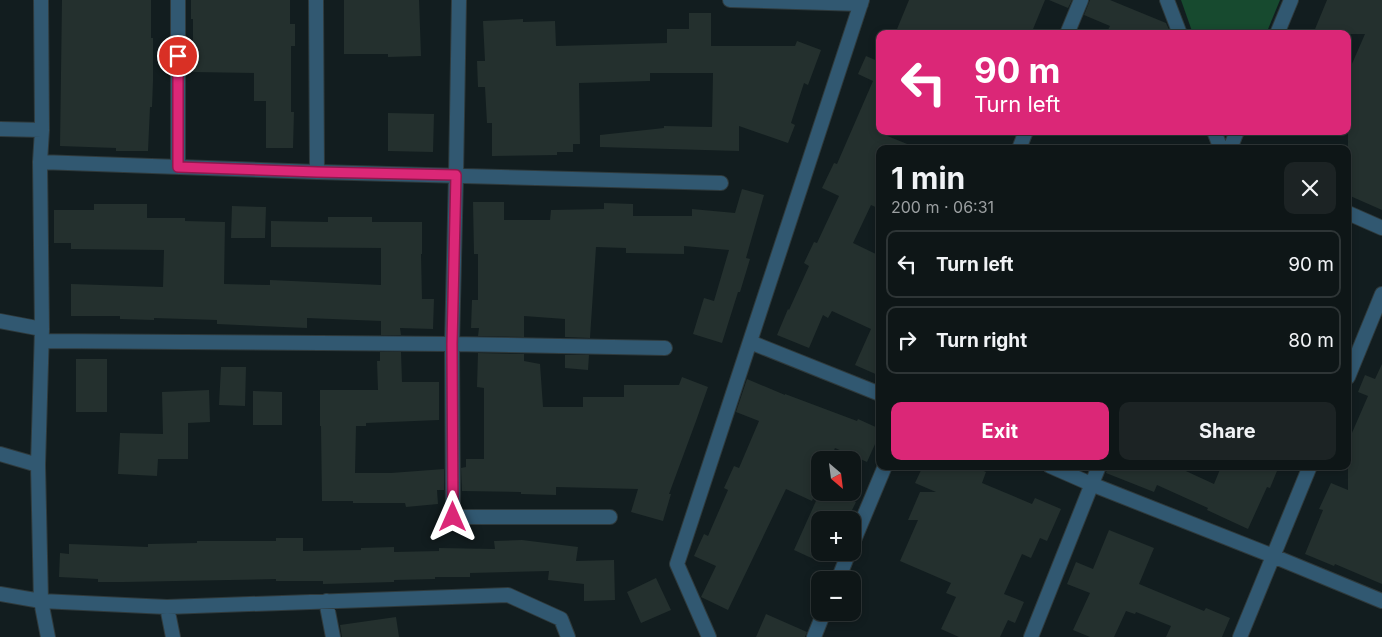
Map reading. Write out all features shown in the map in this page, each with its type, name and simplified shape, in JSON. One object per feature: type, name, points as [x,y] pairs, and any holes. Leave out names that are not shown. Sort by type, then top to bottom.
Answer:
[{"type":"street","points":[[41,0],[42,335],[38,465],[41,601],[48,637]]},
{"type":"street","points":[[178,0],[178,167]]},
{"type":"street","points":[[316,0],[317,172]]},
{"type":"street","points":[[459,0],[452,344],[453,517],[610,517]]},
{"type":"street","points":[[709,637],[677,564],[862,2],[730,0]]},
{"type":"street","points":[[1069,30],[1081,0]]},
{"type":"street","points":[[1168,0],[1179,30]]},
{"type":"street","points":[[1279,30],[1291,0]]},
{"type":"street","points":[[0,129],[42,130]]},
{"type":"street","points":[[40,162],[721,183]]},
{"type":"street","points":[[1351,214],[1382,228]]},
{"type":"street","points":[[1351,370],[1382,294]]},
{"type":"street","points":[[0,321],[42,335],[665,348]]},
{"type":"street","points":[[750,342],[876,392]]},
{"type":"street","points":[[0,454],[38,465]]},
{"type":"street","points":[[861,523],[883,470]]},
{"type":"street","points":[[1059,470],[1382,601]]},
{"type":"street","points":[[1030,637],[1097,470]]},
{"type":"street","points":[[1240,637],[1308,470]]},
{"type":"street","points":[[0,594],[41,601],[166,607],[508,595],[561,619],[568,637]]},
{"type":"street","points":[[326,601],[333,637]]},
{"type":"street","points":[[166,607],[173,637]]},
{"type":"street","points":[[814,637],[820,621]]},
{"type":"green space","points":[[1181,0],[1280,0],[1268,30],[1192,30]]},
{"type":"building","points":[[62,0],[151,0],[153,81],[148,151],[116,151],[116,148],[60,146]]},
{"type":"building","points":[[191,0],[290,0],[290,24],[295,24],[295,46],[291,46],[291,112],[294,112],[293,148],[266,148],[266,101],[254,101],[254,73],[193,72]]},
{"type":"building","points":[[344,0],[419,0],[421,56],[388,57],[388,54],[344,54]]},
{"type":"building","points":[[909,0],[1045,0],[1033,30],[897,30]]},
{"type":"building","points":[[1049,0],[1072,0],[1068,8]]},
{"type":"building","points":[[1090,0],[1110,0],[1166,23],[1169,30],[1108,30],[1110,26],[1084,15]]},
{"type":"building","points":[[1327,0],[1382,0],[1382,210],[1351,196],[1351,145],[1348,145],[1348,135],[1351,135],[1351,66],[1365,34],[1351,34],[1351,30],[1315,30]]},
{"type":"building","points":[[689,13],[711,13],[711,46],[795,46],[797,41],[821,50],[808,85],[804,83],[791,123],[795,125],[788,143],[739,126],[739,151],[600,147],[600,135],[664,128],[664,126],[712,127],[713,73],[650,73],[650,81],[579,83],[580,144],[573,144],[573,152],[557,152],[557,155],[492,156],[492,123],[487,123],[485,87],[478,87],[477,61],[485,61],[483,21],[523,19],[523,22],[555,21],[556,46],[667,43],[667,29],[689,29]]},
{"type":"building","points":[[866,56],[876,60],[876,135],[885,135],[910,145],[876,145],[876,207],[871,205],[853,243],[876,254],[876,374],[855,365],[871,329],[832,311],[828,318],[823,315],[809,348],[777,335],[809,266],[804,263],[814,242],[817,243],[839,196],[822,188],[834,163],[837,164],[873,81],[858,74]]},
{"type":"building","points":[[388,113],[434,114],[433,152],[388,151]]},
{"type":"building","points":[[742,189],[764,195],[746,258],[750,259],[722,343],[693,334],[704,298],[714,301],[729,250],[684,246],[684,254],[626,253],[626,248],[596,247],[590,338],[565,337],[565,319],[524,316],[524,337],[478,336],[479,328],[471,328],[472,300],[478,300],[478,254],[474,254],[473,202],[504,202],[504,220],[550,220],[551,210],[604,209],[604,203],[633,204],[633,216],[692,216],[692,209],[735,213]]},
{"type":"building","points":[[94,204],[147,204],[147,218],[185,218],[185,221],[225,222],[224,284],[270,285],[270,280],[381,285],[381,248],[271,247],[271,221],[328,222],[328,217],[372,217],[372,222],[422,222],[422,299],[434,299],[433,329],[400,328],[401,335],[381,335],[381,321],[307,318],[307,328],[217,324],[217,320],[154,318],[154,320],[120,319],[120,316],[71,316],[71,284],[163,287],[164,250],[71,249],[71,243],[54,243],[54,210],[94,210]]},
{"type":"building","points":[[232,206],[266,207],[265,238],[231,238]]},
{"type":"building","points":[[380,352],[401,352],[402,382],[439,382],[439,420],[366,423],[366,426],[356,426],[355,473],[391,473],[444,469],[444,490],[437,490],[438,504],[406,507],[405,503],[322,501],[320,390],[378,390],[377,361],[380,361]]},
{"type":"building","points":[[478,353],[524,354],[524,361],[540,364],[543,407],[583,407],[583,397],[624,397],[624,385],[679,385],[682,377],[708,387],[669,494],[671,494],[663,521],[631,512],[638,489],[556,487],[556,495],[521,494],[521,492],[462,491],[461,468],[466,467],[466,459],[484,459],[484,388],[477,387]]},
{"type":"building","points":[[565,355],[589,355],[588,370],[565,368]]},
{"type":"building","points":[[76,359],[107,359],[107,412],[76,412]]},
{"type":"building","points":[[1382,364],[1382,584],[1335,564],[1334,566],[1305,554],[1323,510],[1319,509],[1331,483],[1348,490],[1348,470],[1351,470],[1351,435],[1368,396],[1358,392],[1365,375],[1375,379]]},
{"type":"building","points":[[221,367],[246,367],[245,406],[219,405]]},
{"type":"building","points":[[747,379],[785,395],[857,421],[858,419],[876,427],[876,442],[867,462],[861,459],[861,451],[842,451],[835,448],[834,451],[811,451],[811,501],[786,489],[728,610],[701,597],[716,566],[694,556],[704,534],[708,536],[728,490],[724,488],[734,466],[739,468],[759,421],[736,412]]},
{"type":"building","points":[[209,390],[210,422],[188,423],[188,459],[158,459],[157,476],[118,474],[120,433],[163,434],[162,392]]},
{"type":"building","points":[[253,391],[282,392],[282,425],[253,425]]},
{"type":"building","points":[[921,470],[982,470],[986,472],[982,483],[1032,504],[1035,498],[1061,509],[1047,541],[1040,538],[1031,558],[1022,554],[1004,594],[1024,602],[1015,623],[1008,620],[1000,637],[959,637],[941,629],[956,597],[946,593],[951,583],[900,561],[918,520],[908,520],[920,492],[936,492],[915,483]]},
{"type":"building","points":[[1107,470],[1184,470],[1214,484],[1220,470],[1277,470],[1270,488],[1267,487],[1248,529],[1157,485],[1154,492],[1106,473]]},
{"type":"building","points":[[816,501],[856,502],[852,511],[811,511]]},
{"type":"building","points":[[811,512],[811,558],[794,550]]},
{"type":"building","points":[[1109,530],[1154,548],[1139,584],[1204,611],[1206,608],[1230,618],[1222,637],[1166,637],[1171,626],[1136,612],[1135,614],[1126,611],[1114,637],[1090,637],[1073,630],[1090,593],[1067,584],[1076,562],[1093,569]]},
{"type":"building","points":[[276,538],[303,538],[303,551],[361,550],[361,548],[394,547],[394,552],[439,551],[439,548],[495,549],[494,541],[522,540],[578,547],[576,561],[614,560],[615,600],[584,601],[584,584],[548,580],[549,571],[470,573],[470,577],[435,577],[435,579],[394,580],[394,582],[323,584],[323,581],[276,581],[276,579],[98,582],[98,579],[59,577],[60,553],[69,554],[69,544],[148,547],[148,544],[197,543],[197,541],[276,541]]},
{"type":"building","points":[[656,578],[671,610],[641,623],[627,592]]},
{"type":"building","points":[[766,614],[807,632],[805,637],[756,637]]},
{"type":"building","points":[[396,617],[399,637],[342,637],[340,625]]},
{"type":"route","points":[[178,56],[178,167],[456,175],[452,344],[453,517]]}]
